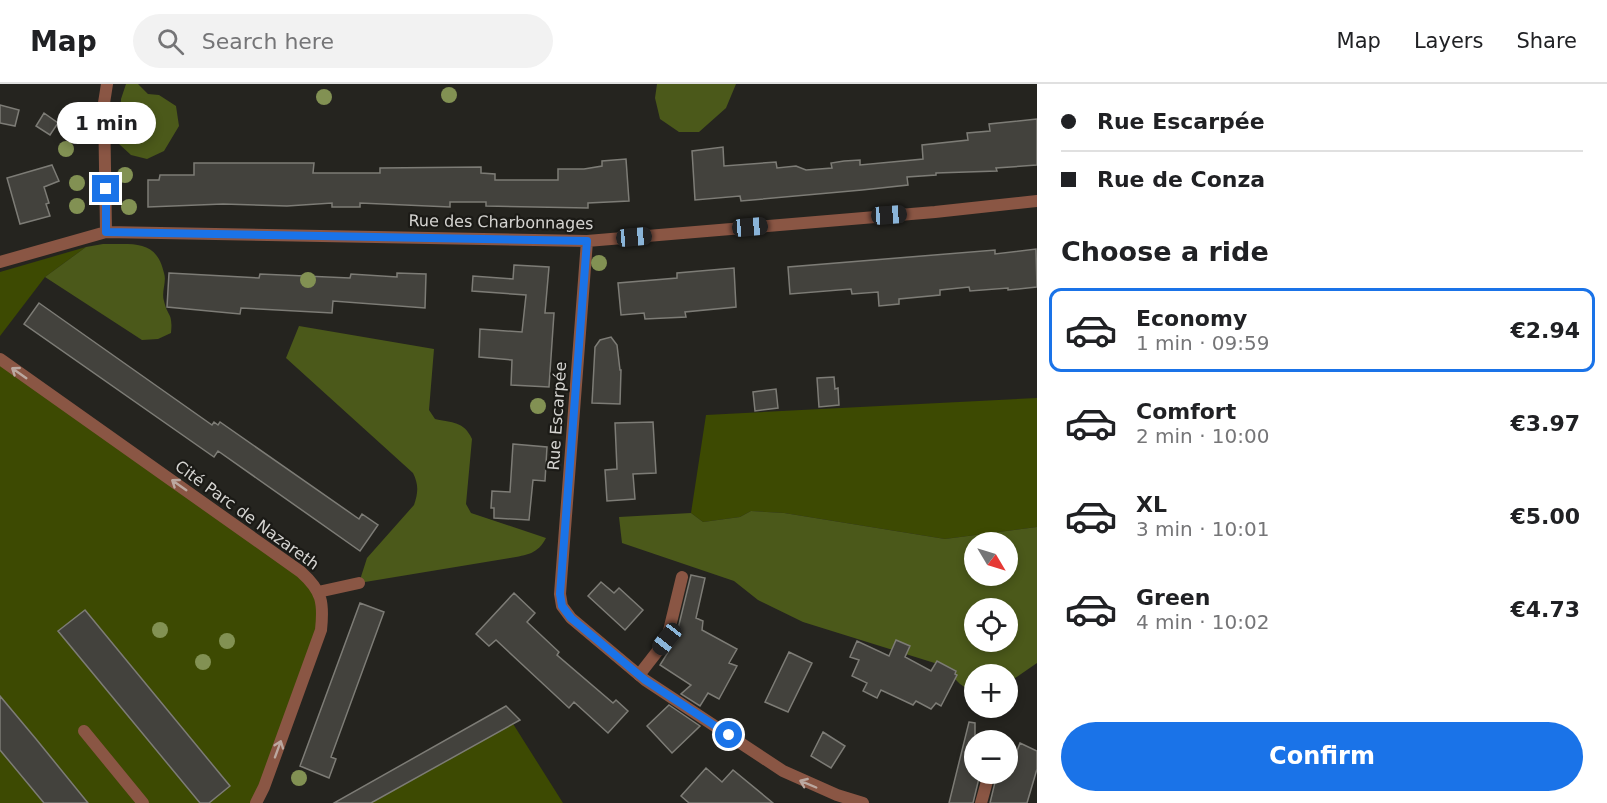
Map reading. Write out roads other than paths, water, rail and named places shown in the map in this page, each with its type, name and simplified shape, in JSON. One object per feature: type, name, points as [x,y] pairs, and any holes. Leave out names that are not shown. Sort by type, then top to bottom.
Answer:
[{"type":"street","points":[[106,232],[104,103],[107,84]]},
{"type":"street","name":"Rue des Charbonnages","points":[[0,262],[106,232],[587,241],[923,213],[1037,201]]},
{"type":"street","name":"Rue Escarpée","points":[[587,241],[560,594],[562,606],[571,618],[639,675]]},
{"type":"street","name":"Cité Parc de Nazareth","points":[[0,359],[301,572],[313,583],[323,609],[321,630],[264,787],[256,803]]},
{"type":"street","points":[[682,577],[667,639],[639,675],[783,771],[837,795],[863,803]]},
{"type":"street","points":[[318,592],[359,583]]},
{"type":"street","points":[[84,731],[143,803]]},
{"type":"street","points":[[981,803],[986,784]]}]
